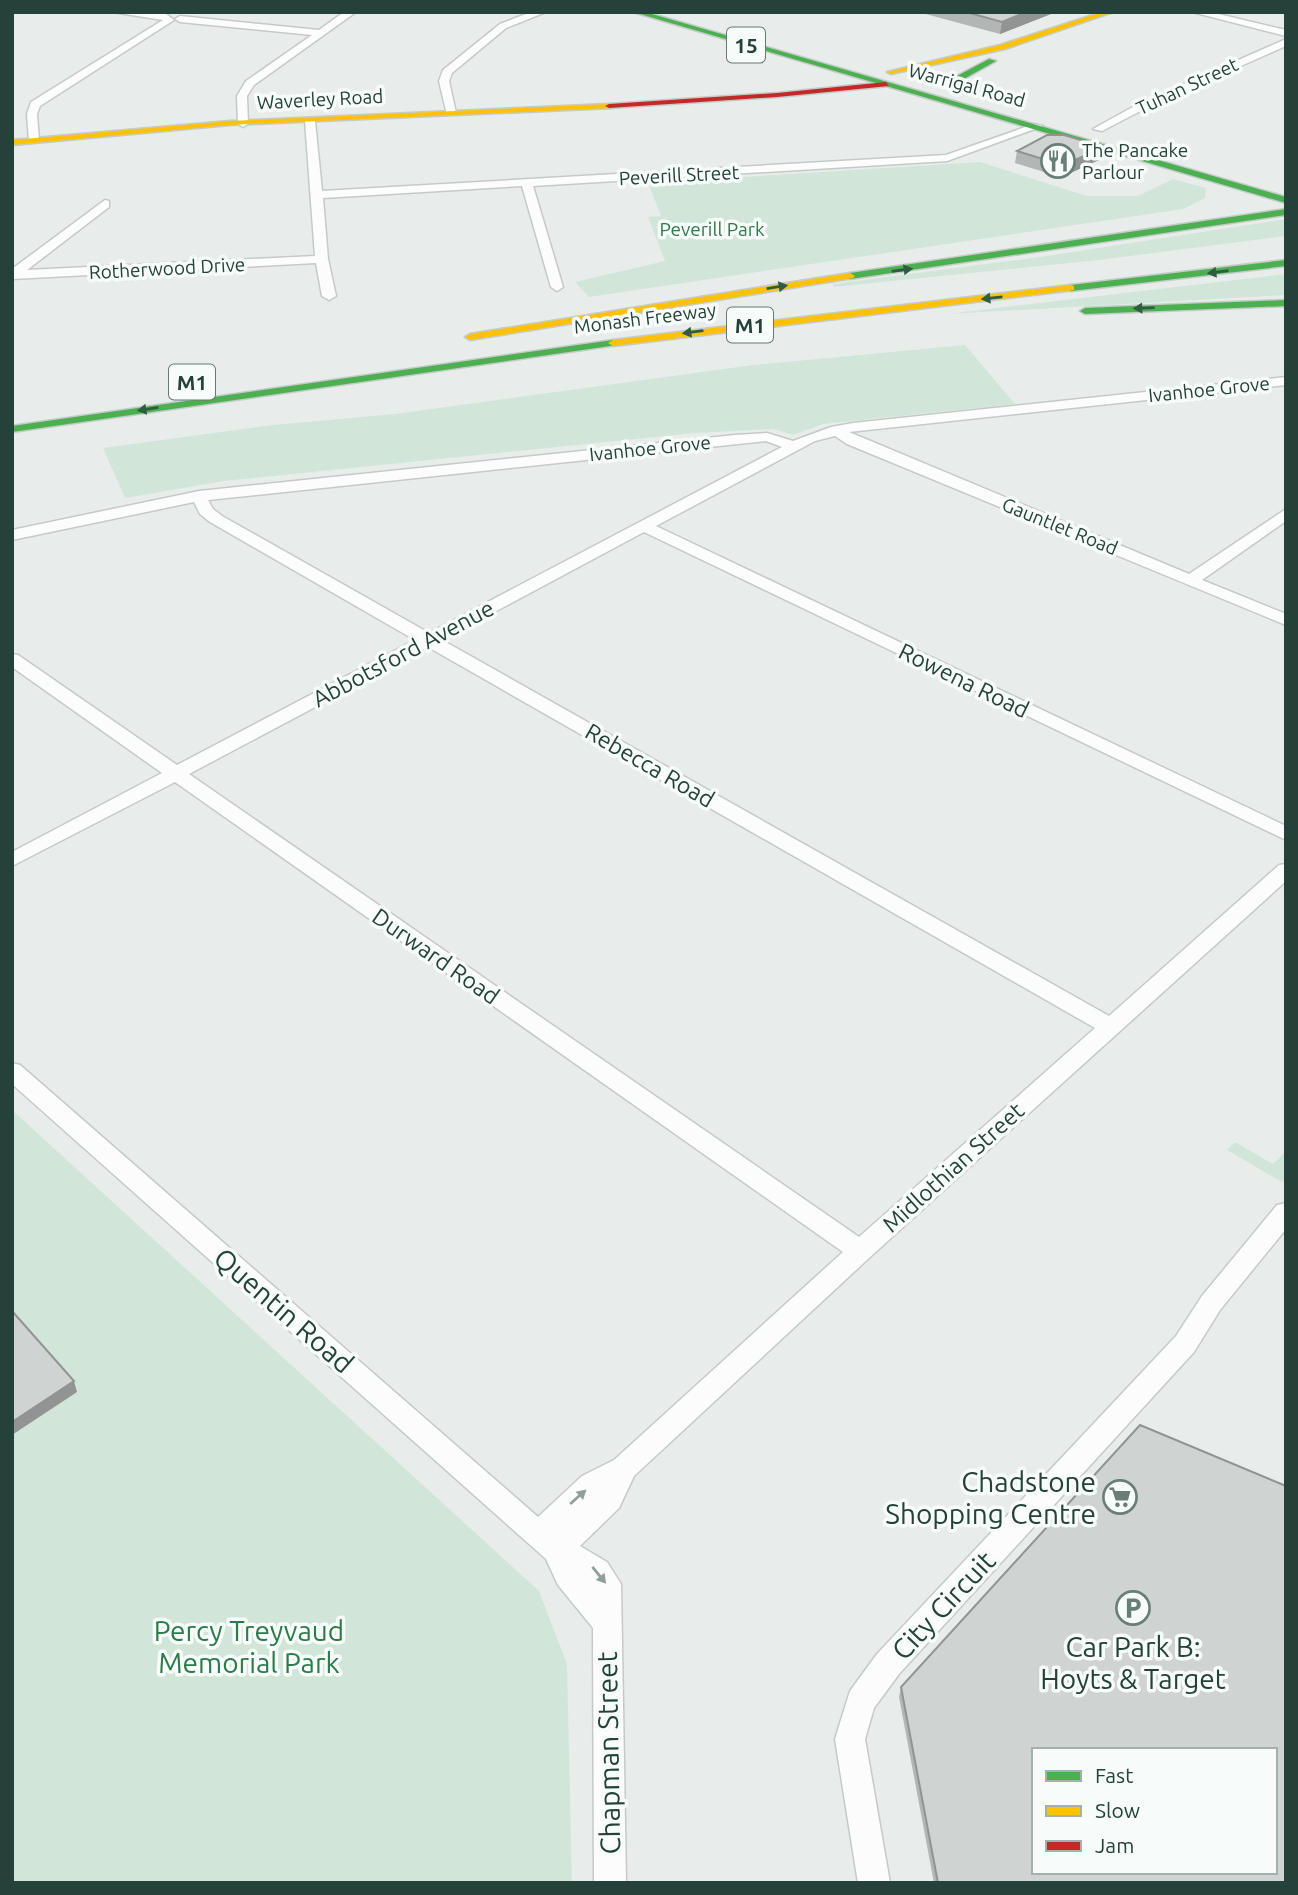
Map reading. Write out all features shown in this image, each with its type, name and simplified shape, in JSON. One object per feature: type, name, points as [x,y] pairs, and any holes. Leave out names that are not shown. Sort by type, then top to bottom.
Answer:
[{"type":"main road","name":"Warrigal Road","points":[[636,12],[857,77],[915,78],[1128,137]]},
{"type":"main road","name":"Warrigal Road","points":[[670,12],[793,48],[979,109],[1286,200]]},
{"type":"main road","name":"Waverley Road","points":[[915,78],[998,59],[1044,42],[1110,12]]},
{"type":"main road","name":"Waverley Road","points":[[12,143],[243,124],[631,104],[836,90],[1001,49],[1071,28]]},
{"type":"main road","points":[[967,92],[958,79],[998,59]]},
{"type":"main road","name":"Waverley Road","points":[[631,104],[857,77]]},
{"type":"main road","points":[[836,90],[979,109]]},
{"type":"main road","points":[[1266,194],[1276,187],[1276,180]]},
{"type":"main road","points":[[1187,227],[1236,202],[1240,195],[1237,186]]},
{"type":"main road","points":[[1187,227],[1286,212]]},
{"type":"main road","name":"Monash Freeway","points":[[750,310],[451,344],[706,298],[1187,227]]},
{"type":"main road","name":"Monash Freeway","points":[[12,429],[399,371],[707,331],[1286,263]]},
{"type":"main road","points":[[1074,312],[1286,303]]},
{"type":"main road","points":[[216,399],[371,384],[814,332],[929,322]]},
{"type":"street","points":[[117,12],[320,33]]},
{"type":"street","points":[[243,124],[242,96],[250,83],[351,12]]},
{"type":"street","points":[[451,113],[444,81],[447,72],[503,26],[541,12]]},
{"type":"street","points":[[1197,12],[1283,39]]},
{"type":"street","points":[[33,140],[32,114],[35,104],[175,17]]},
{"type":"street","name":"Tuhan Street","points":[[1098,129],[1283,39]]},
{"type":"street","points":[[310,121],[322,260],[329,296]]},
{"type":"street","name":"Peverill Street","points":[[315,195],[947,158],[1038,126]]},
{"type":"street","points":[[527,184],[557,287]]},
{"type":"street","points":[[12,275],[105,204]]},
{"type":"street","name":"Rotherwood Drive","points":[[12,275],[322,260]]},
{"type":"street","name":"Ivanhoe Grove","points":[[12,535],[200,496],[735,439],[767,437],[794,446],[836,430],[1286,381]]},
{"type":"street","name":"Gauntlet Road","points":[[836,430],[852,441],[1286,620]]},
{"type":"street","name":"Abbotsford Avenue","points":[[12,860],[794,446]]},
{"type":"street","name":"Rebecca Road","points":[[200,496],[206,511],[216,519],[1110,1027]]},
{"type":"street","points":[[1191,580],[1286,514]]},
{"type":"street","name":"Rowena Road","points":[[643,526],[1286,834]]},
{"type":"street","name":"Durward Road","points":[[12,659],[860,1251]]},
{"type":"street","name":"Midlothian Street","points":[[547,1542],[609,1499],[624,1468],[860,1251],[1286,870]]},
{"type":"street","name":"Quentin Road","points":[[12,1071],[547,1542]]},
{"type":"street","name":"City Circuit","points":[[874,1883],[850,1739],[861,1701],[888,1664],[1185,1344],[1211,1303],[1286,1212]]},
{"type":"street","name":"Chapman Street","points":[[547,1542],[568,1576],[607,1623],[610,1883]]},
{"type":"green space","name":"Peverill Park","points":[[980,162],[1087,196],[1138,196],[1173,179],[1206,188],[1205,198],[1183,209],[589,297],[575,282],[665,261],[648,217],[661,216],[648,183]]},
{"type":"green space","points":[[1286,219],[1286,236],[1099,260],[833,287],[833,284],[1040,257]]},
{"type":"green space","points":[[1286,274],[1286,295],[947,314]]},
{"type":"green space","points":[[965,345],[1015,404],[823,424],[793,435],[773,429],[694,433],[224,481],[125,498],[103,448],[273,425],[395,414],[753,365]]},
{"type":"green space","name":"Percy Treyvaud Memorial Park","points":[[12,1110],[539,1591],[567,1664],[572,1883],[12,1883]]},
{"type":"green space","points":[[1235,1142],[1273,1164],[1286,1151],[1286,1178],[1282,1182],[1227,1150]]},
{"type":"building","points":[[966,12],[1026,12],[1002,22]]},
{"type":"building","points":[[1047,135],[1064,135],[1104,147],[1066,164],[1017,151]]},
{"type":"building","points":[[12,1311],[74,1381],[12,1422]]},
{"type":"building","name":"Car Park B: Hoyts & Target","points":[[1140,1425],[1286,1486],[1286,1883],[938,1883],[901,1687]]},
{"type":"traffic: fast","points":[[636,12],[1286,200]]},
{"type":"traffic: fast","points":[[967,92],[958,79],[992,61]]},
{"type":"traffic: fast","points":[[850,276],[1286,212]]},
{"type":"traffic: fast","points":[[1071,288],[1286,263]]},
{"type":"traffic: fast","points":[[1085,311],[1286,303]]},
{"type":"traffic: fast","points":[[12,429],[613,343]]},
{"type":"traffic: slow","points":[[891,72],[1002,47],[1110,12]]},
{"type":"traffic: slow","points":[[12,143],[230,123],[609,106]]},
{"type":"traffic: slow","points":[[470,337],[850,276]]},
{"type":"traffic: slow","points":[[613,343],[1071,288]]},
{"type":"traffic: jam","points":[[609,106],[777,95],[886,84]]},
{"type":"place","name":"The Pancake Parlour","points":[[1058,161]]},
{"type":"place","name":"Chadstone Shopping Centre","points":[[1120,1497]]},
{"type":"place","name":"Car Park B: Hoyts & Target","points":[[1133,1608]]}]
